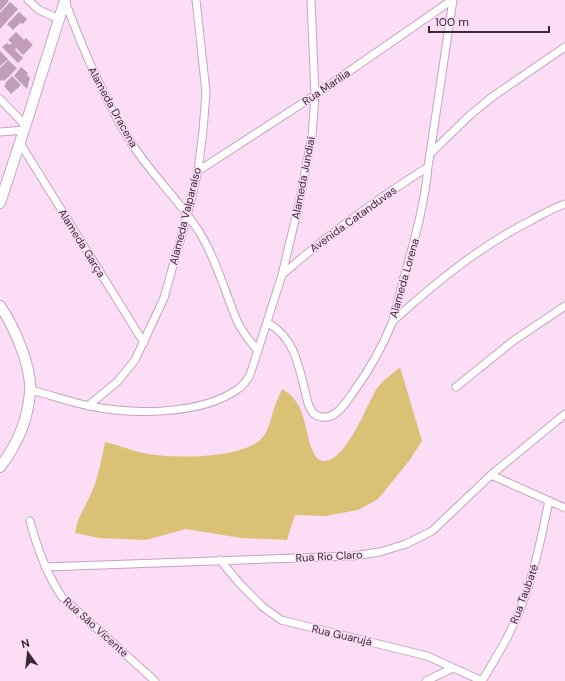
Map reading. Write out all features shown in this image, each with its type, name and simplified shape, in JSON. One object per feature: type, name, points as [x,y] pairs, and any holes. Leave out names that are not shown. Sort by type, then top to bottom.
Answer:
[{"type":"main road","points":[[0,203],[65,1]]},
{"type":"main road","points":[[0,306],[9,319],[20,345],[28,368],[31,390],[28,410],[20,434],[8,457],[0,467]]},
{"type":"street","points":[[28,0],[39,10],[59,19]]},
{"type":"street","name":"Alameda Valparaíso","points":[[88,406],[118,381],[136,360],[164,298],[187,216],[198,171],[206,92],[196,0]]},
{"type":"street","name":"Alameda Jundiaí","points":[[31,390],[88,406],[114,410],[141,411],[185,410],[217,401],[240,389],[250,375],[257,350],[268,323],[282,275],[302,192],[312,136],[315,95],[311,0]]},
{"type":"street","name":"Rua Marilia","points":[[198,171],[315,95],[453,0]]},
{"type":"street","name":"Alameda Lorena","points":[[268,323],[278,328],[288,341],[298,360],[308,402],[313,413],[321,417],[334,416],[343,407],[366,374],[392,322],[419,225],[426,192],[428,167],[453,0]]},
{"type":"street","name":"Alameda Dracena","points":[[65,1],[88,61],[105,96],[132,144],[200,233],[217,269],[238,323],[257,350]]},
{"type":"street","points":[[431,153],[469,116],[492,97],[565,48]]},
{"type":"street","points":[[0,99],[25,128]]},
{"type":"street","points":[[0,132],[25,128]]},
{"type":"street","name":"Alameda Garça","points":[[20,143],[144,343]]},
{"type":"street","name":"Avenida Catanduvas","points":[[282,275],[329,235],[384,195],[428,167]]},
{"type":"street","points":[[392,322],[423,294],[482,249],[518,227],[565,204]]},
{"type":"street","points":[[456,387],[513,341],[565,306]]},
{"type":"street","name":"Rua Rio Claro","points":[[45,566],[353,556],[380,552],[406,544],[432,531],[491,475],[565,414]]},
{"type":"street","points":[[491,475],[565,508]]},
{"type":"street","name":"Rua Taubaté","points":[[482,681],[514,624],[526,594],[536,562],[549,501]]},
{"type":"street","name":"Rua São Vicente","points":[[30,520],[37,548],[51,580],[62,597],[155,681]]},
{"type":"street","name":"Rua Guarujá","points":[[220,560],[240,584],[263,607],[281,620],[427,656],[482,681]]},
{"type":"street","points":[[426,681],[453,668]]},
{"type":"shaded area","points":[[400,367],[422,441],[409,461],[378,499],[358,510],[325,516],[295,515],[287,540],[241,538],[186,529],[146,540],[99,538],[75,533],[79,518],[95,484],[105,442],[155,455],[187,457],[236,451],[250,446],[263,437],[282,389],[290,395],[301,409],[310,443],[316,457],[322,461],[332,459],[347,443],[378,387]]},
{"type":"building","points":[[0,0],[9,1],[0,11]]},
{"type":"building","points":[[10,2],[18,9],[0,29],[0,13]]},
{"type":"building","points":[[19,12],[27,19],[23,24],[20,23],[13,30],[7,24]]},
{"type":"building","points":[[16,32],[24,40],[26,38],[33,45],[23,55],[16,48],[15,50],[23,58],[18,63],[2,47],[7,43],[10,45],[12,43],[8,40]]},
{"type":"building","points":[[0,51],[8,59],[0,66]]},
{"type":"building","points":[[8,60],[17,68],[4,81],[1,81],[0,68]]},
{"type":"building","points":[[21,67],[28,73],[27,75],[30,78],[27,89],[14,76]]},
{"type":"building","points":[[12,76],[21,85],[11,94],[4,86]]}]
